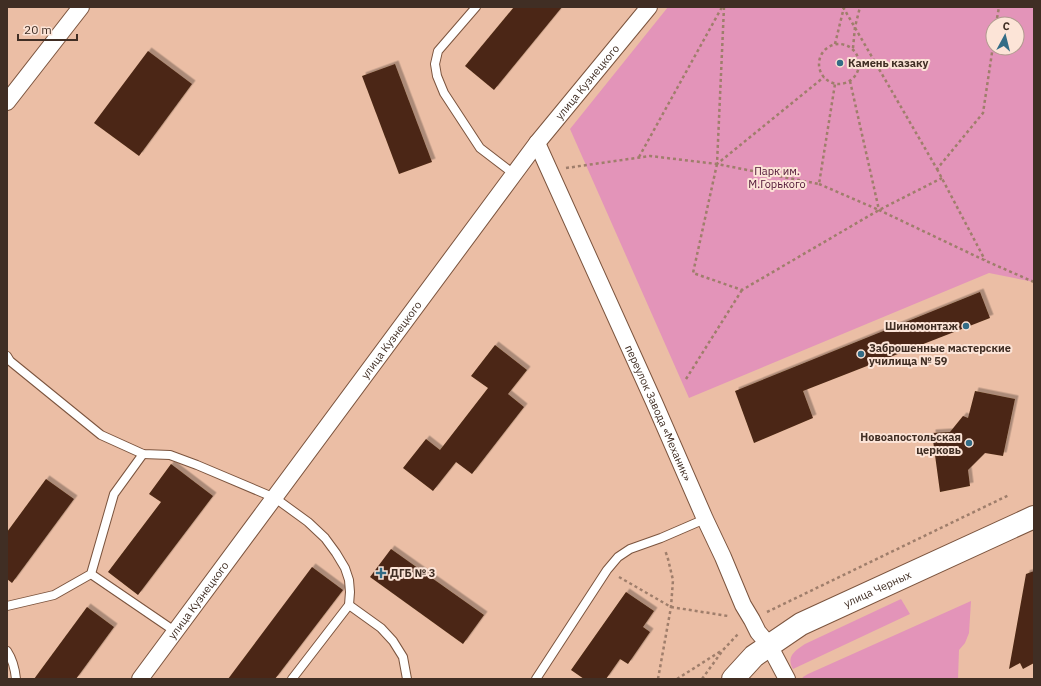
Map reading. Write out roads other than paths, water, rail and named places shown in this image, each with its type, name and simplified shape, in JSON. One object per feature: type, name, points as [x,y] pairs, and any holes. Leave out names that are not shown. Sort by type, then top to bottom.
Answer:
[{"type":"main road","name":"улица Черных","points":[[733,679],[754,656],[768,645],[801,624],[1034,517]]},
{"type":"street","points":[[7,102],[81,7]]},
{"type":"street","name":"улица Кузнецкого","points":[[140,679],[514,174],[649,7]]},
{"type":"street","name":"переулок Завода «Механик»","points":[[537,144],[654,402],[743,605],[787,679]]},
{"type":"lane","points":[[476,7],[438,51],[435,64],[436,76],[444,93],[480,148],[514,174]]},
{"type":"lane","points":[[7,356],[10,361],[101,435],[142,454],[170,455],[275,498],[308,522],[325,538],[336,553],[349,580],[349,605],[292,679]]},
{"type":"lane","points":[[7,606],[54,595],[91,574],[114,494],[142,454]]},
{"type":"lane","points":[[536,679],[607,570],[618,557],[630,549],[705,519]]},
{"type":"lane","points":[[91,574],[176,632]]},
{"type":"lane","points":[[349,605],[381,628],[393,642],[403,657],[407,679]]},
{"type":"lane","points":[[7,651],[15,669],[16,679]]},
{"type":"place","name":"Камень казаку","points":[[840,63]]},
{"type":"place","name":"Шиномонтаж","points":[[966,326]]},
{"type":"place","name":"Заброшенные мастерские училища № 59","points":[[861,354]]},
{"type":"place","name":"Новоапостольская церковь","points":[[969,443]]},
{"type":"place","name":"ДГБ № 3","points":[[381,573]]},
{"type":"park label","name":"Парк им. М.Горького","points":[[777,177]]}]
